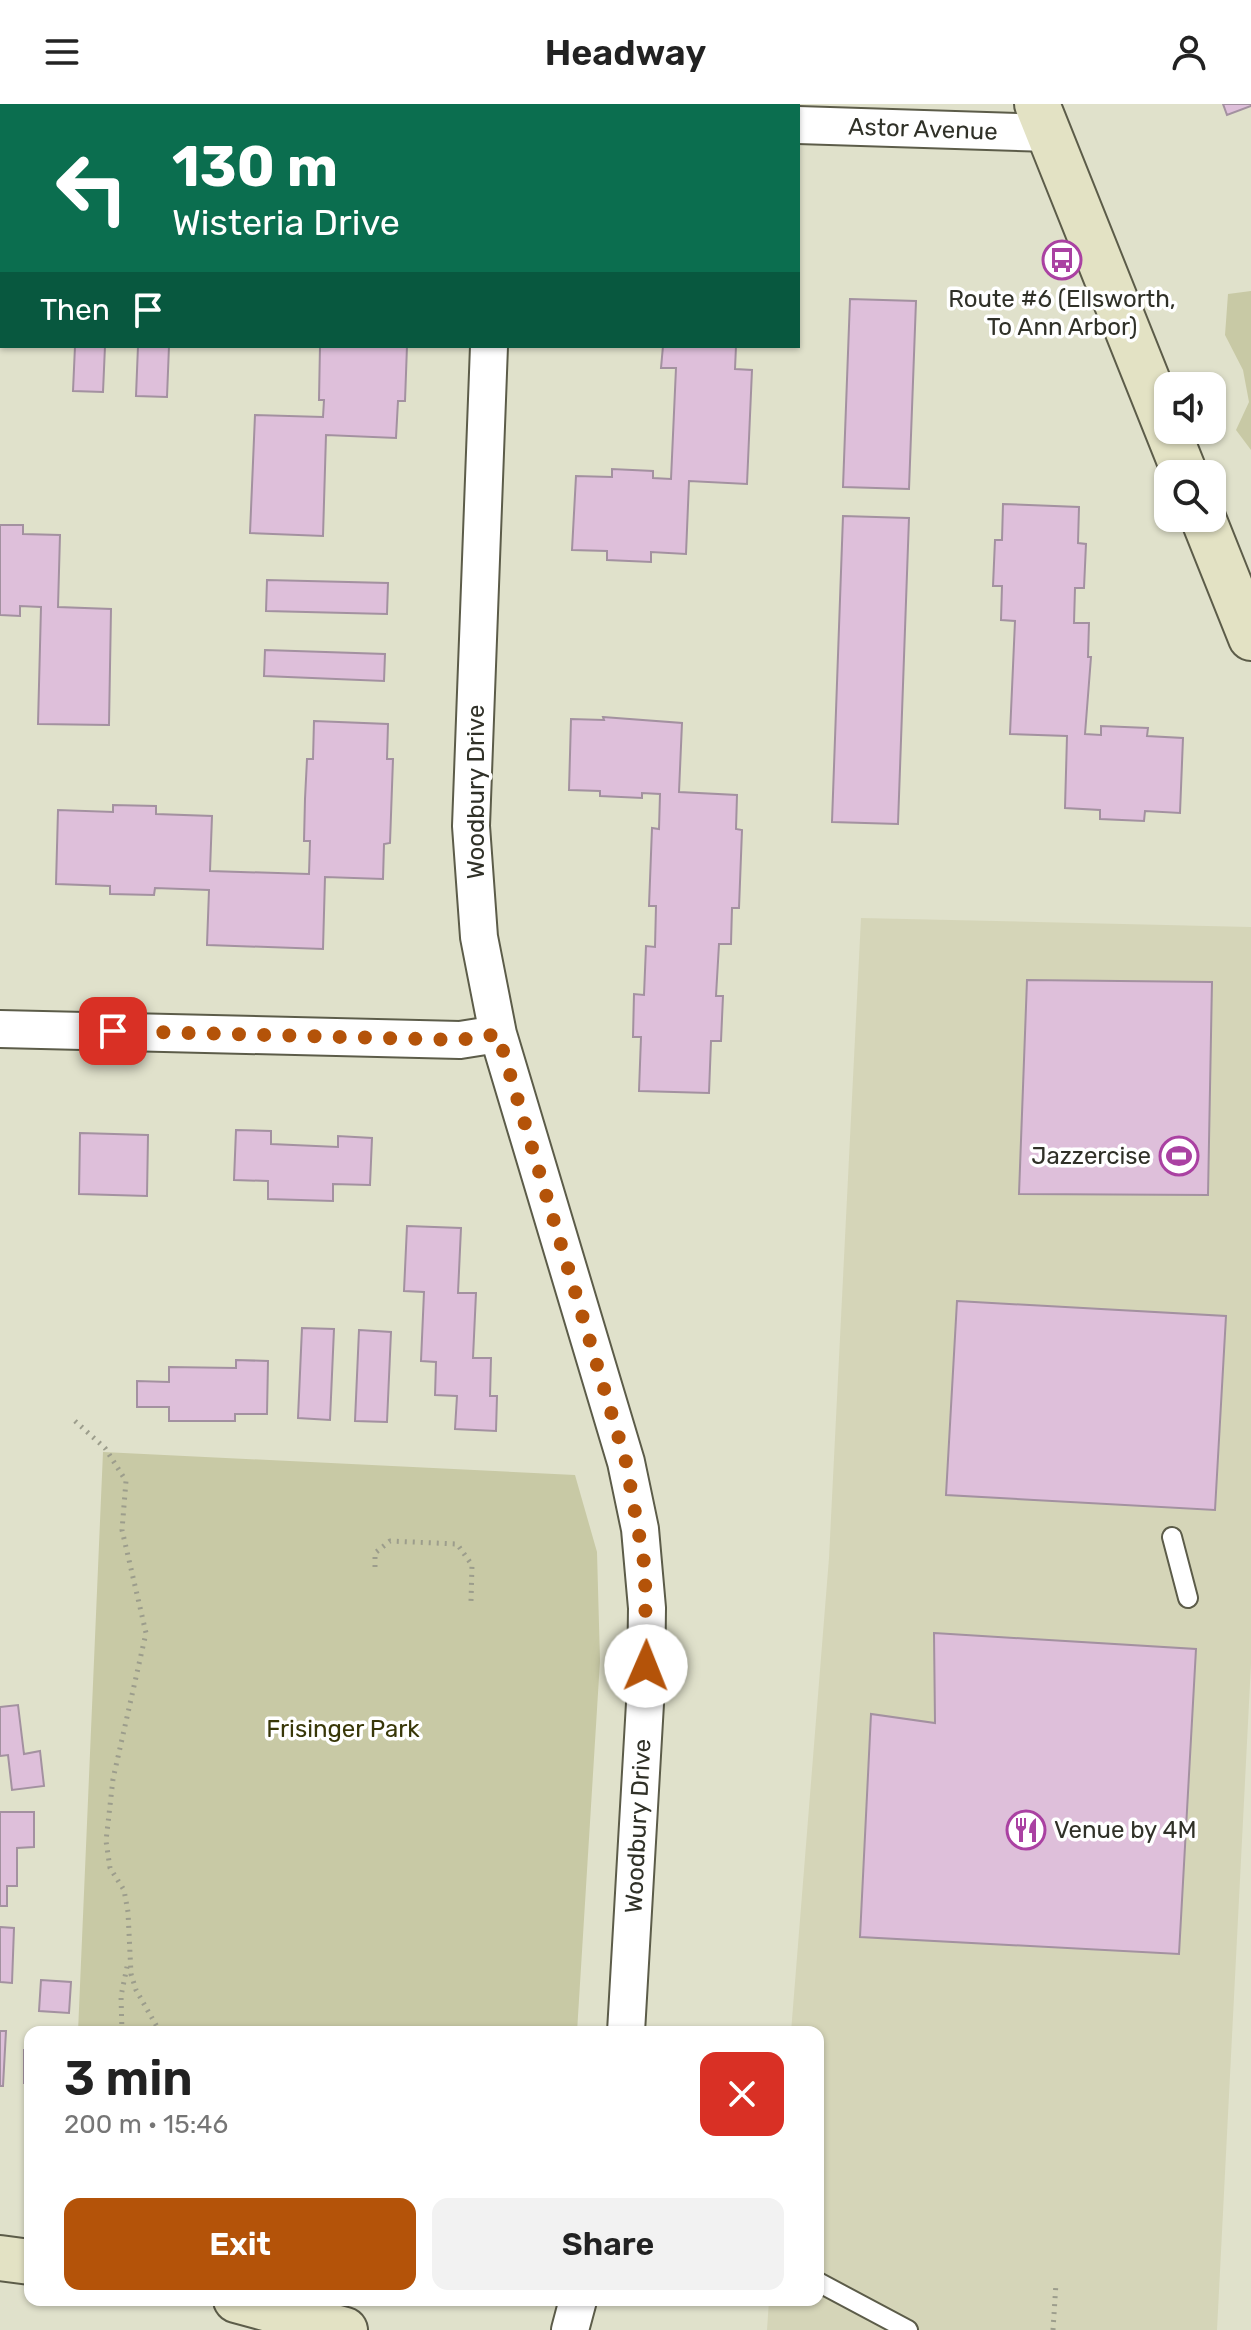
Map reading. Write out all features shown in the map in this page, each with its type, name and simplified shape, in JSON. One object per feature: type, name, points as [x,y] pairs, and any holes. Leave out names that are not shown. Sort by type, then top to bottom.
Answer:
[{"type":"street","name":"Astor Avenue","points":[[800,125],[1043,118]]},
{"type":"street","points":[[1043,118],[1179,460]]},
{"type":"street","name":"Woodbury Drive","points":[[489,348],[471,826],[479,937],[498,1034],[626,1462],[643,1555],[647,1660],[626,2026]]},
{"type":"street","points":[[1209,532],[1251,638]]},
{"type":"street","points":[[0,1029],[460,1040],[498,1034]]},
{"type":"street","points":[[0,2258],[24,2261]]},
{"type":"street","points":[[255,2306],[319,2326]]},
{"type":"street","points":[[570,2330],[576,2306]]},
{"type":"lane","points":[[1172,1537],[1188,1598]]},
{"type":"lane","points":[[824,2285],[908,2330]]},
{"type":"path","points":[[75,1421],[105,1448],[126,1481],[122,1530],[146,1633],[113,1779],[106,1841],[110,1868],[124,1890],[129,1957],[136,1990],[157,2026]]},
{"type":"path","points":[[375,1567],[375,1553],[390,1541],[457,1544],[472,1565],[471,1601],[467,1604]]},
{"type":"path","points":[[122,2026],[121,1996],[129,1957]]},
{"type":"path","points":[[1053,2330],[1056,2283]]},
{"type":"shaded area","points":[[861,918],[1251,927],[1251,1664],[1217,2330],[767,2330],[769,2306],[824,2306],[824,2026],[791,2026],[829,1558]]},
{"type":"green space","points":[[1251,291],[1251,450],[1236,430],[1249,402],[1243,370],[1225,335],[1228,294]]},
{"type":"green space","name":"Frisinger Park","points":[[103,1452],[575,1475],[597,1552],[600,1661],[577,2026],[78,2026]]},
{"type":"building","points":[[1223,104],[1251,104],[1251,106],[1227,115]]},
{"type":"building","points":[[850,299],[916,301],[909,489],[843,487]]},
{"type":"building","points":[[75,348],[105,348],[103,392],[73,391]]},
{"type":"building","points":[[138,348],[169,348],[167,397],[136,396]]},
{"type":"building","points":[[320,348],[407,348],[405,401],[398,401],[396,438],[326,435],[323,536],[250,533],[255,415],[323,417],[324,400],[319,400]]},
{"type":"building","points":[[663,348],[736,348],[735,369],[752,370],[747,484],[689,481],[686,554],[651,552],[651,562],[607,560],[607,551],[572,550],[576,476],[612,477],[612,469],[653,471],[653,478],[671,479],[676,368],[661,368]]},
{"type":"building","points":[[1003,504],[1079,507],[1078,543],[1086,544],[1084,588],[1075,588],[1074,623],[1089,623],[1088,657],[1091,657],[1085,734],[1101,735],[1101,726],[1148,728],[1147,736],[1183,738],[1180,813],[1145,811],[1144,821],[1100,819],[1100,810],[1065,808],[1067,736],[1010,734],[1015,621],[1001,620],[1002,586],[993,586],[995,540],[1002,540]]},
{"type":"building","points":[[843,516],[909,518],[898,824],[832,822]]},
{"type":"building","points":[[0,525],[23,525],[23,534],[60,535],[58,607],[111,609],[109,725],[38,724],[41,607],[20,606],[20,616],[0,615]]},
{"type":"building","points":[[267,580],[388,583],[387,614],[266,611]]},
{"type":"building","points":[[265,650],[385,654],[384,681],[264,676]]},
{"type":"building","points":[[603,717],[682,723],[679,792],[737,795],[736,829],[742,830],[739,908],[732,908],[731,944],[719,944],[716,996],[723,996],[721,1041],[711,1041],[709,1093],[639,1091],[641,1037],[633,1037],[634,994],[644,995],[646,946],[655,947],[656,906],[649,906],[652,828],[659,829],[660,794],[642,793],[642,798],[600,796],[600,791],[569,790],[571,719],[604,720]]},
{"type":"building","points":[[314,721],[388,724],[387,759],[393,759],[390,843],[384,844],[383,879],[325,877],[323,949],[207,945],[209,890],[155,888],[154,895],[110,894],[110,886],[56,884],[58,810],[113,812],[113,805],[156,806],[156,814],[212,816],[210,871],[309,874],[310,841],[304,841],[305,799],[307,759],[313,759]]},
{"type":"building","points":[[1027,980],[1212,982],[1208,1195],[1019,1194]]},
{"type":"building","points":[[236,1130],[271,1131],[271,1144],[338,1147],[338,1136],[372,1138],[370,1185],[333,1184],[333,1201],[268,1199],[268,1181],[234,1180]]},
{"type":"building","points":[[80,1133],[148,1135],[147,1196],[79,1194]]},
{"type":"building","points":[[407,1226],[461,1228],[458,1293],[476,1293],[473,1358],[491,1358],[490,1396],[497,1396],[496,1431],[455,1429],[457,1396],[435,1395],[436,1362],[421,1361],[424,1292],[404,1291]]},
{"type":"building","points":[[957,1301],[1226,1316],[1215,1510],[946,1495]]},
{"type":"building","points":[[302,1328],[334,1329],[330,1420],[298,1418]]},
{"type":"building","points":[[359,1330],[391,1332],[387,1422],[355,1421]]},
{"type":"building","points":[[236,1360],[268,1361],[267,1414],[235,1414],[235,1421],[169,1421],[169,1407],[137,1407],[137,1381],[169,1382],[169,1367],[236,1368]]},
{"type":"building","name":"Venue by 4M","points":[[934,1633],[1196,1649],[1179,1954],[860,1937],[871,1714],[935,1723]]},
{"type":"building","points":[[18,1705],[24,1754],[40,1751],[44,1786],[12,1790],[8,1755],[0,1756],[0,1707]]},
{"type":"building","points":[[0,1812],[34,1812],[34,1847],[17,1848],[17,1886],[7,1886],[7,1906],[0,1906]]},
{"type":"building","points":[[0,1927],[14,1928],[12,1983],[0,1982]]},
{"type":"building","points":[[41,1980],[71,1982],[69,2013],[39,2011]]},
{"type":"building","points":[[0,2031],[6,2031],[3,2086],[0,2086]]},
{"type":"place","name":"Route #6 (Ellsworth, To Ann Arbor)","points":[[1062,260]]},
{"type":"place","name":"Jazzercise","points":[[1179,1156]]},
{"type":"place","name":"Venue by 4M","points":[[1026,1830]]},
{"type":"route","points":[[113,1031],[460,1040],[498,1034],[626,1462],[645,1568],[646,1666]]}]
